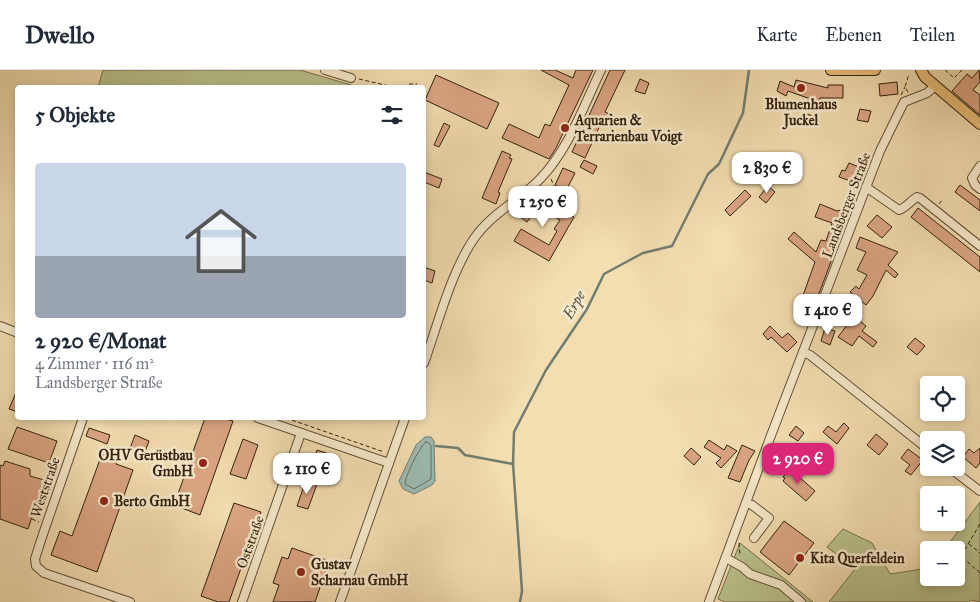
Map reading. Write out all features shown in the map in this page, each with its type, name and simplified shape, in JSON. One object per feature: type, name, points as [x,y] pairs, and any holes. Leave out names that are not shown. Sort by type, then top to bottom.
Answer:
[{"type":"main road","points":[[831,70],[875,70]]},
{"type":"main road","points":[[921,70],[934,86],[980,124]]},
{"type":"street","points":[[325,70],[351,78]]},
{"type":"street","points":[[426,357],[457,270],[469,246],[485,225],[532,187],[555,162],[571,134],[601,70]]},
{"type":"street","name":"Landsberger Straße","points":[[709,602],[880,151],[904,102],[927,92],[934,86]]},
{"type":"street","points":[[980,166],[972,178],[975,185],[980,188]]},
{"type":"street","points":[[866,187],[899,210],[905,208],[917,197],[920,198],[980,246]]},
{"type":"street","points":[[0,326],[15,331]]},
{"type":"street","points":[[803,352],[810,355],[920,443]]},
{"type":"street","name":"Weststraße","points":[[82,420],[40,543],[35,559],[36,566],[44,573],[130,602]]},
{"type":"street","points":[[264,420],[390,459]]},
{"type":"street","points":[[340,602],[404,420]]},
{"type":"street","name":"Oststraße","points":[[242,602],[301,432]]},
{"type":"street","points":[[960,476],[980,491]]},
{"type":"street","points":[[746,503],[752,505],[769,518],[754,538]]},
{"type":"street","points":[[726,558],[738,564],[750,574],[781,585],[801,602]]},
{"type":"path","points":[[945,70],[954,78],[962,70]]},
{"type":"path","points":[[899,99],[909,74]]},
{"type":"path","points":[[351,78],[389,85]]},
{"type":"path","points":[[408,85],[417,84]]},
{"type":"path","points":[[905,87],[912,97]]},
{"type":"path","points":[[551,179],[554,186]]},
{"type":"path","points":[[291,420],[390,459]]},
{"type":"path","points":[[32,519],[40,522]]},
{"type":"path","points":[[980,524],[961,556],[980,572]]},
{"type":"path","points":[[734,537],[738,541],[741,551],[738,564]]},
{"type":"path","points":[[968,544],[980,553]]},
{"type":"green space","points":[[103,70],[300,70],[351,85],[99,85]]},
{"type":"green space","points":[[980,502],[980,602],[971,600],[969,602],[829,602],[855,569],[827,547],[843,529],[872,543],[890,574],[920,569],[920,586],[965,586],[965,541],[951,541],[958,531],[965,531],[965,522]]},
{"type":"green space","points":[[740,543],[813,602],[725,602],[718,599]]},
{"type":"water","points":[[425,437],[431,437],[434,441],[435,481],[432,485],[414,494],[403,489],[399,481],[416,445]]},
{"type":"building","points":[[541,70],[555,70],[573,78],[576,70],[593,70],[549,159],[502,138],[509,124],[539,138],[545,124],[550,126],[569,85]]},
{"type":"building","points":[[610,70],[625,70],[605,112],[616,117],[612,126],[602,121],[585,158],[572,152]]},
{"type":"building","points":[[979,70],[980,82],[973,90],[980,95],[980,115],[952,91],[967,74],[972,78]]},
{"type":"building","points":[[436,75],[499,103],[487,129],[426,100]]},
{"type":"building","points":[[640,79],[649,83],[645,94],[635,91]]},
{"type":"building","points":[[796,80],[828,88],[828,85],[843,85],[843,98],[820,98],[819,102],[788,91],[786,96],[777,91],[780,81],[794,87]]},
{"type":"building","points":[[897,82],[898,94],[880,96],[879,84]]},
{"type":"building","points":[[860,109],[871,111],[868,122],[857,120]]},
{"type":"building","points":[[802,113],[814,116],[812,126],[799,123]]},
{"type":"building","points":[[444,123],[450,126],[439,147],[434,145]]},
{"type":"building","points":[[502,151],[511,155],[509,158],[512,159],[498,192],[500,193],[496,204],[482,198]]},
{"type":"building","points":[[584,160],[597,166],[593,174],[580,167]]},
{"type":"building","points":[[849,163],[859,167],[853,182],[839,177],[842,170],[845,171]]},
{"type":"building","points":[[563,168],[575,173],[566,191],[555,185]]},
{"type":"building","points":[[426,173],[442,179],[439,188],[426,183]]},
{"type":"building","points":[[960,185],[980,200],[980,211],[955,192]]},
{"type":"building","points":[[768,186],[775,192],[766,203],[759,197]]},
{"type":"building","points":[[745,190],[751,196],[730,216],[725,210]]},
{"type":"building","points":[[531,195],[546,207],[548,202],[574,217],[549,261],[514,241],[521,229],[549,245],[557,231],[554,229],[560,220],[538,208],[527,222],[516,214]]},
{"type":"building","points":[[844,202],[852,206],[809,320],[796,315],[815,262],[788,239],[794,232],[816,252],[821,240],[826,241],[832,223],[815,217],[820,204],[837,211],[841,210]]},
{"type":"building","points":[[918,208],[980,257],[980,272],[911,217]]},
{"type":"building","points":[[877,215],[892,227],[882,238],[867,226]]},
{"type":"building","points":[[860,237],[898,252],[888,265],[898,274],[895,278],[886,270],[873,296],[866,305],[850,292],[856,286],[859,289],[867,275],[857,270],[866,252],[856,248]]},
{"type":"building","points":[[426,268],[435,271],[432,283],[426,281]]},
{"type":"building","points":[[854,316],[866,326],[862,331],[877,342],[873,347],[859,336],[852,346],[838,337]]},
{"type":"building","points":[[770,326],[782,338],[788,333],[797,342],[787,352],[771,337],[768,340],[763,334]]},
{"type":"building","points":[[825,328],[835,331],[830,345],[821,341]]},
{"type":"building","points":[[915,338],[925,346],[917,355],[907,347]]},
{"type":"building","points":[[15,395],[15,411],[9,409]]},
{"type":"building","name":"OHV Gerüstbau GmbH","points":[[204,420],[233,421],[200,515],[174,505]]},
{"type":"building","points":[[844,423],[849,428],[837,444],[823,432],[828,426],[836,432]]},
{"type":"building","points":[[796,426],[804,433],[798,441],[789,435]]},
{"type":"building","points":[[17,427],[57,441],[49,463],[8,449]]},
{"type":"building","points":[[89,428],[110,435],[107,444],[86,436]]},
{"type":"building","points":[[876,434],[888,444],[879,455],[867,445]]},
{"type":"building","points":[[135,435],[149,441],[143,457],[129,451]]},
{"type":"building","points":[[243,439],[258,445],[246,479],[230,474]]},
{"type":"building","points":[[709,440],[724,450],[727,445],[737,451],[721,468],[716,463],[721,458],[704,447]]},
{"type":"building","points":[[742,445],[755,451],[740,482],[728,478]]},
{"type":"building","points":[[691,448],[701,457],[694,465],[684,456]]},
{"type":"building","points":[[980,448],[980,463],[976,468],[965,459],[965,454],[969,449],[974,453]]},
{"type":"building","points":[[908,449],[920,458],[920,464],[911,475],[905,471],[910,465],[901,458]]},
{"type":"building","points":[[317,450],[329,454],[325,464],[314,460]]},
{"type":"building","name":"Berto GmbH","points":[[102,454],[118,460],[116,464],[133,470],[97,572],[51,555],[60,531],[72,536]]},
{"type":"building","points":[[5,461],[30,469],[30,476],[44,480],[28,529],[0,519],[0,465],[3,466]]},
{"type":"building","points":[[790,469],[815,491],[806,501],[783,481],[785,478],[783,477]]},
{"type":"building","points":[[306,480],[317,484],[308,509],[297,506]]},
{"type":"building","points":[[234,503],[261,512],[229,602],[218,602],[201,596]]},
{"type":"building","points":[[784,521],[814,543],[789,575],[760,552]]},
{"type":"building","name":"Gustav Scharnau GmbH","points":[[292,548],[329,561],[315,602],[273,602],[279,585],[273,583],[282,557],[288,559]]},
{"type":"waterway","name":"Erpe","points":[[520,602],[522,591],[513,464],[514,432],[546,370],[587,309],[604,274],[643,253],[672,246],[708,174],[719,164],[743,113],[749,70]]},
{"type":"waterway","points":[[436,446],[458,448],[465,455],[513,464]]},
{"type":"place","name":"Blumenhaus Juckel","points":[[801,88]]},
{"type":"place","name":"Aquarien & Terrarienbau Voigt","points":[[565,128]]},
{"type":"place","name":"OHV Gerüstbau GmbH","points":[[203,463]]},
{"type":"place","name":"Berto GmbH","points":[[104,501]]},
{"type":"place","name":"Kita Querfeldein","points":[[800,558]]},
{"type":"place","name":"Gustav Scharnau GmbH","points":[[301,572]]}]
